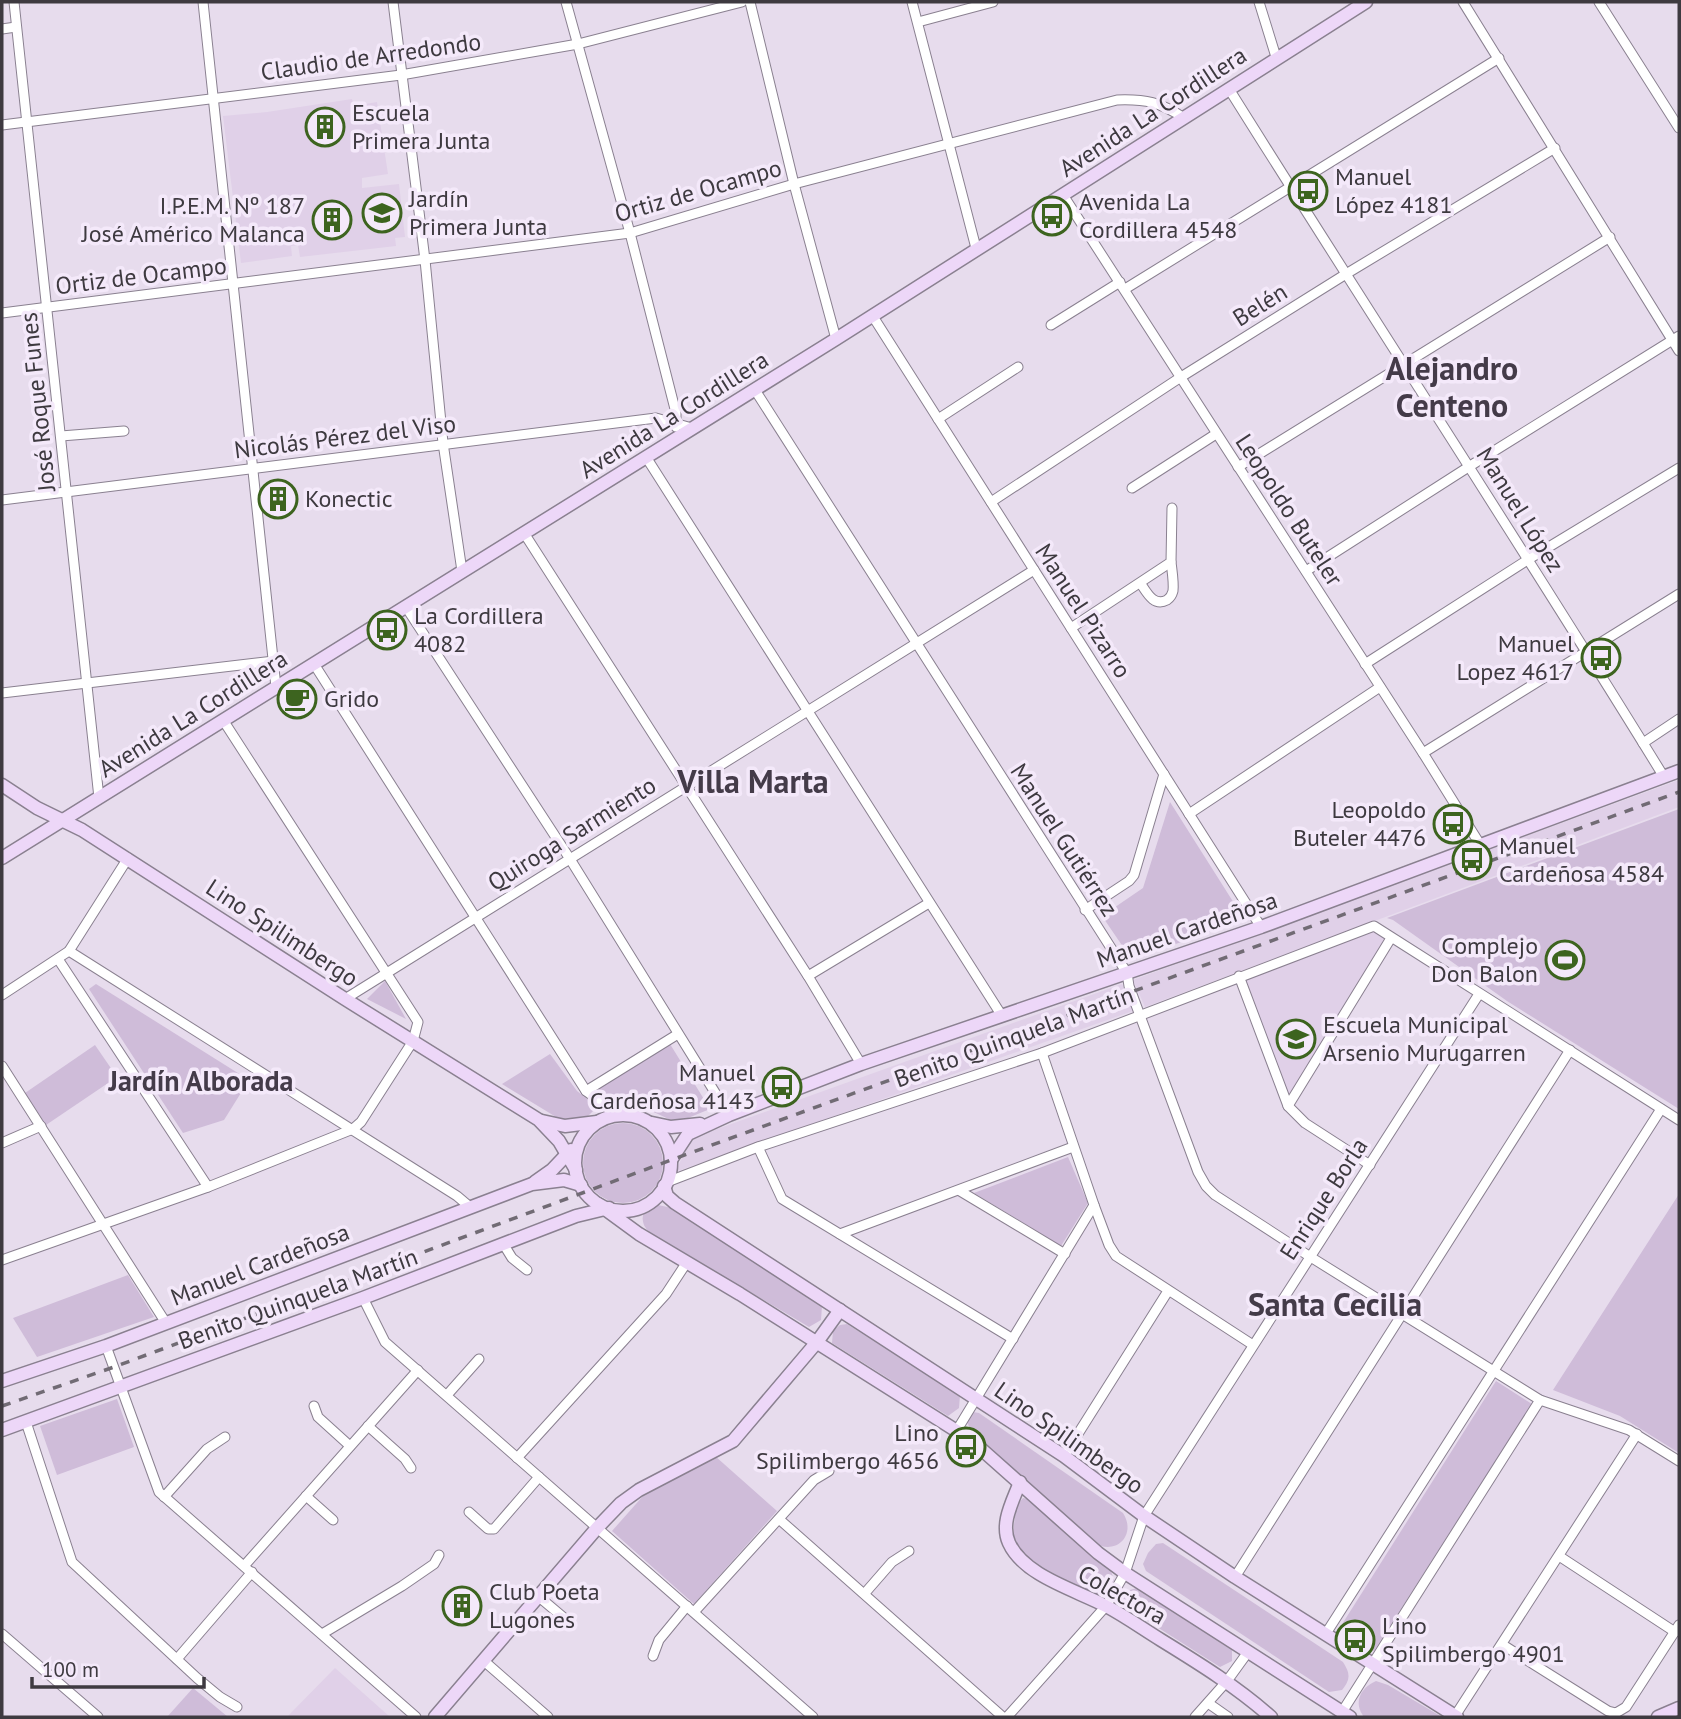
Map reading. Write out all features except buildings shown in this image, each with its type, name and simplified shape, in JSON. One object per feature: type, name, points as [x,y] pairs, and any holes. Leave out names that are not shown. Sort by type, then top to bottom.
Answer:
[{"type":"main road","name":"Avenida La Cordillera","points":[[2,858],[755,390],[1366,2]]},
{"type":"main road","name":"Manuel Cardeñosa","points":[[671,1160],[688,1134],[707,1123],[861,1064],[1261,928],[1679,771]]},
{"type":"main road","name":"Lino Spilimbergo","points":[[2,785],[37,808],[82,830],[128,858],[345,999],[539,1120],[567,1154],[581,1185],[639,1234],[957,1430],[1020,1482],[1098,1553],[1125,1573],[1346,1715]]},
{"type":"main road","name":"Lino Spilimbergo","points":[[576,1170],[575,1160],[582,1139],[590,1128],[613,1116],[626,1115]]},
{"type":"main road","points":[[604,1207],[626,1210],[643,1206],[657,1196],[665,1184],[671,1160],[665,1140],[650,1123],[626,1115]]},
{"type":"main road","name":"Lino Spilimbergo","points":[[539,1120],[565,1126],[601,1121]]},
{"type":"main road","name":"Manuel Cardeñosa","points":[[650,1123],[678,1128],[707,1123]]},
{"type":"main road","name":"Manuel Cardeñosa","points":[[532,1184],[552,1170],[582,1139]]},
{"type":"main road","name":"Manuel Cardeñosa","points":[[2,1381],[106,1346],[532,1184],[564,1180],[581,1185]]},
{"type":"main road","name":"Lino Spilimbergo","points":[[665,1184],[667,1196],[675,1203],[1064,1456],[1144,1516],[1235,1577],[1456,1717]]},
{"type":"main road","name":"Benito Quinquela Martín","points":[[2,1430],[604,1207]]},
{"type":"main road","points":[[435,1717],[597,1528],[632,1495],[733,1441],[817,1342],[840,1310]]},
{"type":"main road","name":"Colectora","points":[[1020,1482],[1006,1520],[1005,1531],[1017,1557],[1055,1581],[1106,1606],[1227,1681],[1270,1717]]},
{"type":"main road","points":[[1658,1717],[1679,1709]]},
{"type":"street","name":"José Roque Funes","points":[[14,2],[99,798]]},
{"type":"street","points":[[203,2],[276,687]]},
{"type":"street","points":[[393,2],[425,260],[443,443],[462,572]]},
{"type":"street","points":[[566,2],[630,233],[677,423],[675,439]]},
{"type":"street","name":"Claudio de Arredondo","points":[[2,125],[401,75],[578,44],[742,2]]},
{"type":"street","points":[[750,2],[794,184],[836,339]]},
{"type":"street","points":[[912,2],[976,248]]},
{"type":"street","points":[[918,22],[993,2]]},
{"type":"street","points":[[1259,2],[1276,57]]},
{"type":"street","points":[[1463,2],[1676,339],[1679,351]]},
{"type":"street","points":[[1600,2],[1679,128]]},
{"type":"street","points":[[2,29],[16,27]]},
{"type":"street","points":[[1051,325],[1290,187],[1499,58]]},
{"type":"street","name":"Manuel López","points":[[1229,89],[1529,559],[1664,777]]},
{"type":"street","name":"Ortiz de Ocampo","points":[[2,313],[630,233],[794,184],[1117,100],[1152,101],[1168,107],[1184,118]]},
{"type":"street","name":"Belén","points":[[991,502],[1181,377],[1555,148]]},
{"type":"street","name":"Leopoldo Buteler","points":[[1063,195],[1481,846]]},
{"type":"street","points":[[1238,467],[1610,237]]},
{"type":"street","name":"Manuel Pizarro","points":[[872,315],[1261,928]]},
{"type":"street","points":[[1306,571],[1676,339]]},
{"type":"street","points":[[938,419],[1018,367]]},
{"type":"street","name":"Manuel Gutiérrez","points":[[755,390],[1127,973],[1198,1172],[1206,1186],[1215,1195],[1309,1256],[1541,1400],[1629,1430],[1679,1461]]},
{"type":"street","name":"Nicolás Pérez del Viso","points":[[2,500],[656,418],[692,428]]},
{"type":"street","points":[[61,436],[124,431]]},
{"type":"street","points":[[1132,488],[1216,434]]},
{"type":"street","points":[[646,457],[1002,1016]]},
{"type":"street","points":[[1365,664],[1529,559],[1679,468]]},
{"type":"street","points":[[1141,584],[1149,597],[1156,601],[1163,602],[1173,593],[1172,508]]},
{"type":"street","points":[[524,533],[808,976],[861,1064]]},
{"type":"street","points":[[1071,628],[1171,562]]},
{"type":"street","name":"Quiroga Sarmiento","points":[[345,999],[1034,570]]},
{"type":"street","points":[[1423,753],[1679,594]]},
{"type":"street","points":[[406,607],[570,859],[729,1115]]},
{"type":"street","points":[[2,693],[274,661]]},
{"type":"street","points":[[314,664],[586,1091],[626,1115]]},
{"type":"street","points":[[1189,814],[1380,687]]},
{"type":"street","points":[[1643,743],[1679,719]]},
{"type":"street","points":[[2,1261],[208,1187],[352,1129],[361,1122],[413,1041],[418,1022],[223,720]]},
{"type":"street","points":[[1085,910],[1134,875],[1164,774]]},
{"type":"street","points":[[2,995],[69,951],[128,858]]},
{"type":"street","points":[[808,976],[929,903]]},
{"type":"street","name":"Benito Quinquela Martín","points":[[665,1184],[758,1147],[1042,1053],[1374,926],[1391,937]]},
{"type":"street","points":[[1288,1106],[1391,937],[1679,1120]]},
{"type":"street","points":[[69,951],[457,1196],[470,1207]]},
{"type":"street","points":[[58,959],[208,1187]]},
{"type":"street","points":[[1239,976],[1288,1106],[1305,1123],[1370,1165]]},
{"type":"street","name":"Enrique Borla","points":[[1005,1717],[1106,1606],[1125,1573],[1144,1516],[1479,994]]},
{"type":"street","points":[[586,1091],[678,1034]]},
{"type":"street","points":[[1235,1577],[1570,1050]]},
{"type":"street","points":[[1042,1053],[1094,1205],[1116,1256],[1253,1345]]},
{"type":"street","points":[[2,1066],[166,1323]]},
{"type":"street","points":[[1325,1635],[1661,1108]]},
{"type":"street","points":[[2,1143],[41,1126]]},
{"type":"street","points":[[758,1147],[782,1199],[1013,1339]]},
{"type":"street","points":[[840,1234],[1073,1147]]},
{"type":"street","points":[[960,1191],[1065,1254]]},
{"type":"street","points":[[957,1430],[1094,1205]]},
{"type":"street","points":[[504,1245],[512,1258],[527,1270]]},
{"type":"street","points":[[517,1458],[666,1294],[687,1262]]},
{"type":"street","points":[[1064,1456],[1168,1291]]},
{"type":"street","points":[[363,1298],[382,1339],[813,1717]]},
{"type":"street","points":[[106,1346],[154,1483],[164,1497],[416,1717]]},
{"type":"street","points":[[447,1395],[479,1359]]},
{"type":"street","points":[[177,1659],[306,1496],[418,1370]]},
{"type":"street","points":[[1346,1715],[1372,1665],[1541,1400]]},
{"type":"street","points":[[314,1406],[324,1423],[350,1446]]},
{"type":"street","points":[[26,1422],[72,1562],[220,1697],[237,1707]]},
{"type":"street","points":[[368,1426],[405,1459],[411,1468]]},
{"type":"street","points":[[1456,1717],[1637,1434]]},
{"type":"street","points":[[164,1497],[207,1449],[225,1437]]},
{"type":"street","points":[[653,1656],[659,1640],[814,1480],[829,1471]]},
{"type":"street","points":[[469,1512],[488,1529],[494,1529],[539,1477]]},
{"type":"street","points":[[306,1496],[333,1520]]},
{"type":"street","points":[[779,1519],[1005,1717]]},
{"type":"street","points":[[865,1593],[892,1562],[909,1551]]},
{"type":"street","points":[[322,1634],[402,1586],[434,1564],[439,1555]]},
{"type":"street","points":[[1503,1645],[1615,1713],[1626,1707],[1677,1629],[1559,1556]]},
{"type":"street","points":[[538,1596],[570,1623]]},
{"type":"street","points":[[2,1634],[98,1717]]},
{"type":"street","points":[[1195,1717],[1248,1652]]},
{"type":"street","points":[[484,1661],[548,1717]]},
{"type":"street","points":[[1208,1703],[1228,1717]]},
{"type":"shaded area","points":[[352,99],[354,106],[377,102],[388,174],[362,178],[362,188],[399,184],[405,237],[395,238],[396,246],[300,257],[298,245],[291,246],[292,256],[241,263],[223,116]]},
{"type":"shaded area","points":[[1679,780],[1679,807],[1145,1007],[1133,980]]},
{"type":"shaded area","points":[[1170,802],[1244,919],[1132,960],[1102,916],[1143,888]]},
{"type":"shaded area","name":"Complejo Don Balon","points":[[1679,809],[1679,1109],[1507,1001],[1387,918]]},
{"type":"shaded area","name":"Escuela Municipal Arsenio Murugarren","points":[[1375,931],[1386,938],[1289,1098],[1245,979]]},
{"type":"shaded area","points":[[385,981],[406,1019],[367,999]]},
{"type":"shaded area","points":[[96,984],[249,1080],[224,1120],[183,1133],[89,989]]},
{"type":"shaded area","points":[[1122,984],[1133,1011],[675,1172],[692,1138]]},
{"type":"shaded area","points":[[670,1044],[710,1109],[673,1121],[645,1108],[611,1101],[595,1089]]},
{"type":"shaded area","points":[[95,1045],[117,1077],[46,1125],[25,1093]]},
{"type":"shaded area","points":[[550,1054],[577,1091],[597,1107],[587,1117],[561,1120],[502,1084]]},
{"type":"shaded area","points":[[623,1123],[638,1126],[651,1135],[660,1148],[663,1163],[660,1178],[651,1191],[638,1200],[623,1203],[608,1200],[595,1191],[586,1178],[583,1163],[586,1148],[595,1135],[608,1126]]},
{"type":"shaded area","points":[[1068,1157],[1088,1203],[1061,1246],[974,1193]]},
{"type":"shaded area","points":[[1679,1194],[1679,1453],[1620,1416],[1553,1390]]},
{"type":"shaded area","points":[[658,1205],[672,1208],[822,1306],[821,1320],[809,1327],[649,1232],[643,1219],[645,1210]]},
{"type":"shaded area","points":[[128,1275],[154,1317],[37,1357],[13,1318]]},
{"type":"shaded area","points":[[847,1324],[960,1395],[959,1408],[948,1416],[832,1343],[833,1331],[840,1325]]},
{"type":"shaded area","points":[[1496,1381],[1532,1404],[1374,1651],[1339,1629]]},
{"type":"shaded area","points":[[117,1399],[134,1447],[57,1475],[40,1426]]},
{"type":"shaded area","points":[[973,1412],[979,1413],[1123,1513],[1127,1529],[1122,1541],[1110,1547],[1094,1543],[972,1433],[967,1422]]},
{"type":"shaded area","points":[[715,1456],[777,1511],[694,1604],[612,1531],[643,1496]]},
{"type":"shaded area","points":[[1023,1498],[1028,1499],[1111,1571],[1114,1580],[1102,1597],[1055,1576],[1023,1554],[1017,1546],[1014,1529],[1017,1507]]},
{"type":"shaded area","points":[[1163,1543],[1343,1662],[1349,1676],[1342,1690],[1329,1692],[1146,1571],[1143,1564],[1148,1553],[1156,1544]]},
{"type":"shaded area","points":[[1137,1588],[1232,1649],[1232,1661],[1220,1667],[1124,1606],[1122,1599],[1130,1590]]},
{"type":"shaded area","points":[[335,1668],[390,1717],[287,1717]]},
{"type":"shaded area","points":[[1376,1681],[1388,1685],[1442,1717],[1364,1717],[1359,1706],[1360,1696]]},
{"type":"shaded area","points":[[193,1688],[228,1717],[167,1717]]},
{"type":"railway","points":[[2,1406],[1679,792]]},
{"type":"place","name":"Escuela Primera Junta","points":[[325,127]]},
{"type":"place","name":"Manuel López 4181","points":[[1308,191]]},
{"type":"place","name":"Jardín Primera Junta","points":[[382,213]]},
{"type":"place","name":"Avenida La Cordillera 4548","points":[[1052,216]]},
{"type":"place","name":"I.P.E.M. Nº 187 José Américo Malanca","points":[[332,220]]},
{"type":"place","name":"Konectic","points":[[278,499]]},
{"type":"place","name":"La Cordillera 4082","points":[[387,630]]},
{"type":"place","name":"Manuel Lopez 4617","points":[[1601,658]]},
{"type":"place","name":"Grido","points":[[297,699]]},
{"type":"place","name":"Leopoldo Buteler 4476","points":[[1453,824]]},
{"type":"place","name":"Manuel Cardeñosa 4584","points":[[1472,860]]},
{"type":"place","name":"Complejo Don Balon","points":[[1565,960]]},
{"type":"place","name":"Escuela Municipal Arsenio Murugarren","points":[[1296,1039]]},
{"type":"place","name":"Manuel Cardeñosa 4143","points":[[782,1087]]},
{"type":"place","name":"Lino Spilimbergo 4656","points":[[966,1447]]},
{"type":"place","name":"Club Poeta Lugones","points":[[462,1606]]},
{"type":"place","name":"Lino Spilimbergo 4901","points":[[1355,1640]]},
{"type":"district","name":"Alejandro Centeno","points":[[1452,388]]},
{"type":"district","name":"Villa Marta","points":[[753,782]]},
{"type":"district","name":"Jardín Alborada","points":[[201,1081]]},
{"type":"district","name":"Santa Cecilia","points":[[1335,1305]]}]
